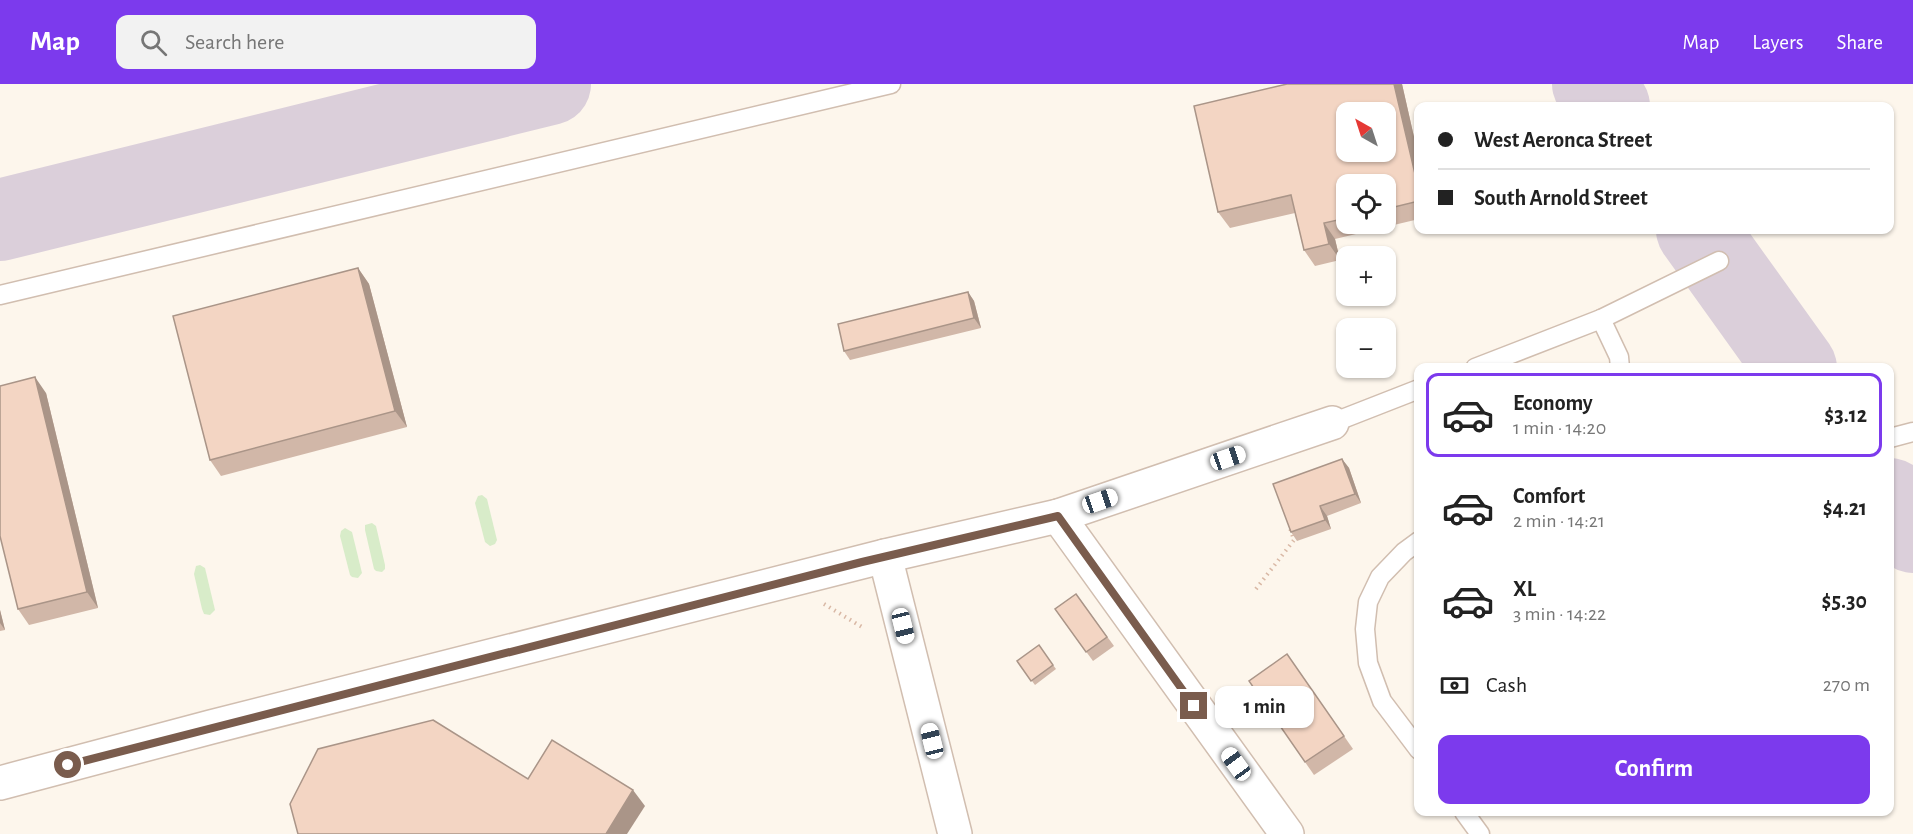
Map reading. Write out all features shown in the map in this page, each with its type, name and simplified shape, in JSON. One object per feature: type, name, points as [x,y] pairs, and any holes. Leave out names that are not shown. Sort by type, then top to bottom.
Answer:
[{"type":"street","points":[[0,783],[885,556],[1058,516],[1332,423]]},
{"type":"street","points":[[1058,516],[1287,834]]},
{"type":"street","points":[[885,556],[955,834]]},
{"type":"lane","points":[[0,295],[891,84]]},
{"type":"lane","points":[[1488,363],[1601,319],[1719,261]]},
{"type":"lane","points":[[1601,319],[1619,357],[1620,363]]},
{"type":"lane","points":[[1332,423],[1414,391]]},
{"type":"lane","points":[[1894,437],[1913,432]]},
{"type":"lane","points":[[1414,545],[1380,577],[1368,602],[1365,629],[1368,663],[1382,701],[1414,743]]},
{"type":"lane","points":[[1467,816],[1480,834]]},
{"type":"path","points":[[1256,589],[1294,540],[1288,522]]},
{"type":"path","points":[[817,599],[862,627]]},
{"type":"green space","points":[[482,495],[487,499],[497,540],[490,546],[485,542],[475,503],[478,496]]},
{"type":"green space","points":[[372,523],[376,526],[385,565],[382,572],[374,569],[365,530],[365,525]]},
{"type":"green space","points":[[345,528],[352,532],[362,573],[358,578],[350,575],[340,536],[341,531]]},
{"type":"green space","points":[[200,565],[205,568],[215,610],[210,615],[204,614],[202,609],[194,574],[196,566]]},
{"type":"building","points":[[1287,84],[1394,84],[1414,170],[1414,202],[1396,207],[1396,174],[1336,174],[1336,220],[1324,223],[1329,244],[1304,250],[1291,195],[1218,212],[1194,106]]},
{"type":"building","points":[[358,268],[395,411],[210,460],[173,316]]},
{"type":"building","points":[[968,292],[974,318],[844,351],[838,324]]},
{"type":"building","points":[[35,377],[87,592],[18,609],[0,536],[0,386]]},
{"type":"building","points":[[1342,459],[1355,494],[1320,506],[1325,520],[1291,532],[1273,484]]},
{"type":"building","points":[[1076,594],[1107,637],[1086,652],[1055,609]]},
{"type":"building","points":[[1039,645],[1053,665],[1031,681],[1017,661]]},
{"type":"building","points":[[1287,654],[1344,736],[1305,762],[1249,681]]},
{"type":"building","points":[[433,720],[528,779],[552,740],[633,790],[606,834],[298,834],[290,804],[318,749]]},
{"type":"taxiway","points":[[0,220],[550,84]]},
{"type":"taxiway","points":[[1593,84],[1606,102]]},
{"type":"taxiway","points":[[1700,234],[1792,363]]},
{"type":"taxiway","points":[[1894,505],[1913,532]]},
{"type":"route","points":[[68,765],[862,562],[1058,516],[1194,706]]}]
